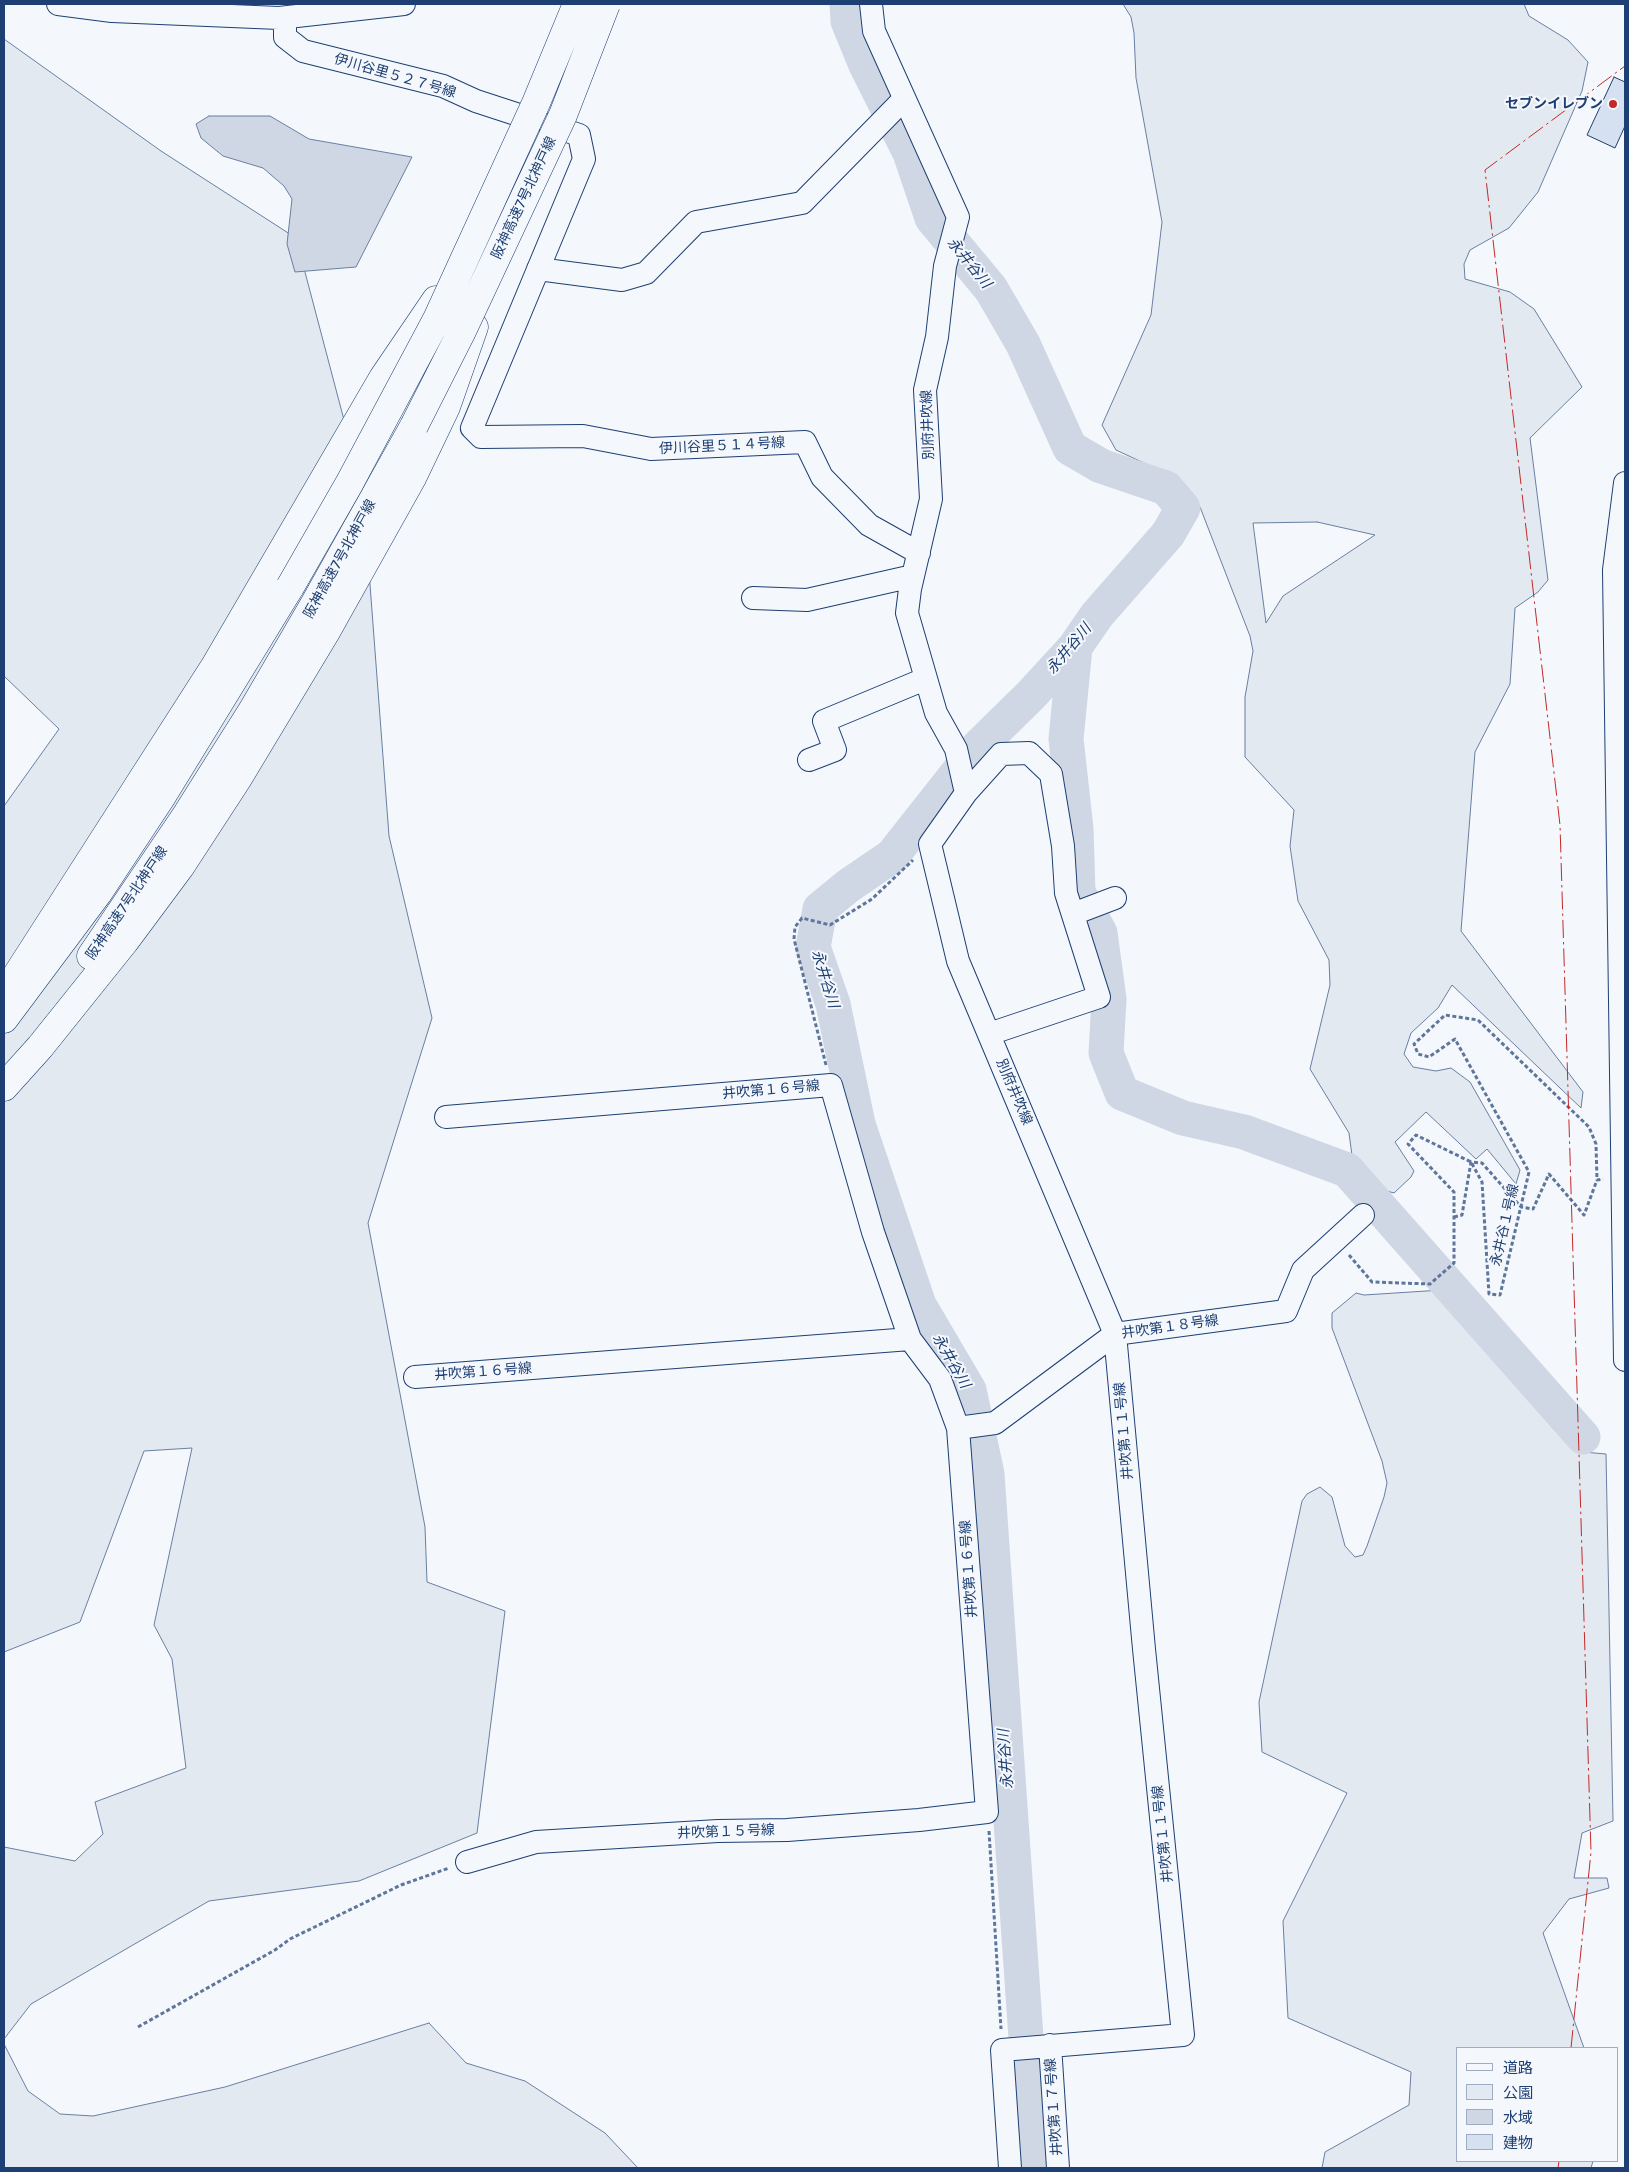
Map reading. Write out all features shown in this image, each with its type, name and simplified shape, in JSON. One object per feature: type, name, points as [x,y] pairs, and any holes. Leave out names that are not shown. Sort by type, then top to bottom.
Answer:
[{"type":"highway","name":"阪神高速7号北神戸線","points":[[4,1019],[92,901],[146,820],[290,587],[349,484],[437,319],[536,102],[578,4]]},
{"type":"highway","points":[[4,995],[215,666],[384,378],[500,198],[540,115],[587,4]]},
{"type":"highway","points":[[4,1087],[52,1032],[180,868],[238,778],[327,630],[412,478],[446,407],[524,188],[600,4]]},
{"type":"highway","name":"阪神高速7号北神戸線","points":[[4,1075],[116,921],[188,814],[315,603],[414,426],[461,333],[562,115],[606,4]]},
{"type":"street","points":[[58,4],[112,11],[285,18],[404,4]]},
{"type":"street","name":"別府井吹線","points":[[871,4],[874,31],[896,108],[958,217],[945,266],[937,337],[925,390],[931,499],[906,613],[936,713],[956,750],[966,793]]},
{"type":"street","name":"伊川谷里５２７号線","points":[[285,18],[285,37],[303,51],[443,86],[476,101],[525,117]]},
{"type":"street","points":[[550,125],[579,135],[584,158],[538,269],[622,280],[646,273],[696,222],[802,203],[896,108]]},
{"type":"street","name":"伊川谷里５１４号線","points":[[538,269],[472,428],[481,437],[583,436],[651,449],[806,442],[822,477],[869,525],[918,553]]},
{"type":"street","points":[[1625,483],[1614,570],[1625,1360]]},
{"type":"street","points":[[753,598],[807,600],[913,576]]},
{"type":"street","points":[[809,760],[835,750],[824,721],[926,679]]},
{"type":"street","points":[[930,844],[966,793],[1001,754],[1029,753],[1051,774],[1063,846],[1066,893],[1083,910],[1099,997],[989,1034]]},
{"type":"street","name":"別府井吹線","points":[[930,844],[958,961],[1116,1334]]},
{"type":"street","points":[[1083,910],[1115,898]]},
{"type":"street","name":"井吹第１６号線","points":[[446,1117],[831,1085],[873,1232],[910,1339],[940,1378],[962,1428],[987,1812]]},
{"type":"street","name":"井吹第１８号線","points":[[962,1428],[995,1423],[1116,1334],[1286,1311],[1302,1270],[1363,1215]]},
{"type":"street","name":"井吹第１１号線","points":[[1007,2049],[1183,2035],[1143,1639],[1116,1334]]},
{"type":"street","name":"井吹第１６号線","points":[[416,1378],[910,1339]]},
{"type":"street","name":"井吹第１５号線","points":[[467,1862],[536,1842],[718,1831],[787,1830],[919,1820],[987,1812]]},
{"type":"street","name":"井吹第１７号線","points":[[1045,2046],[1058,2168]]},
{"type":"street","points":[[1007,2049],[1010,2168]]},
{"type":"path","points":[[831,1085],[794,939],[795,927],[802,918],[830,925],[872,898],[930,844]]},
{"type":"path","name":"永井谷１号線","points":[[1471,1162],[1482,1182],[1489,1294],[1500,1295],[1529,1172],[1455,1039],[1429,1057],[1418,1054],[1414,1044],[1445,1015],[1478,1020],[1589,1127],[1596,1144],[1597,1180]]},
{"type":"path","points":[[1336,1240],[1372,1282],[1430,1284],[1454,1263],[1454,1192],[1408,1144],[1416,1135],[1471,1162],[1482,1163],[1521,1207],[1533,1209],[1549,1174],[1584,1215],[1597,1180],[1621,1178]]},
{"type":"path","points":[[1454,1217],[1462,1215],[1471,1162]]},
{"type":"path","points":[[987,1812],[1007,2049]]},
{"type":"path","points":[[138,2027],[275,1950],[290,1939],[401,1885],[467,1862]]},
{"type":"green space","points":[[1123,4],[1524,4],[1529,16],[1568,40],[1588,62],[1582,91],[1538,192],[1509,228],[1470,250],[1464,264],[1465,279],[1510,292],[1534,309],[1582,387],[1530,438],[1548,580],[1538,592],[1515,608],[1510,684],[1475,752],[1461,931],[1583,1092],[1581,1108],[1452,985],[1438,1008],[1411,1033],[1404,1054],[1413,1067],[1436,1071],[1451,1068],[1470,1082],[1520,1170],[1516,1184],[1487,1149],[1476,1159],[1426,1112],[1395,1142],[1414,1171],[1411,1177],[1394,1193],[1380,1189],[1353,1163],[1349,1133],[1310,1069],[1330,985],[1329,960],[1298,901],[1290,846],[1294,810],[1245,757],[1245,697],[1253,651],[1250,636],[1200,507],[1157,469],[1116,450],[1102,425],[1151,315],[1162,222],[1136,78],[1134,33],[1131,17]],"holes":[[[1317,522],[1375,535],[1283,596],[1266,623],[1253,523]]]},
{"type":"green space","points":[[4,39],[161,151],[296,238],[363,492],[389,836],[432,1018],[368,1223],[425,1527],[427,1582],[505,1611],[477,1833],[359,1881],[209,1901],[31,2004],[4,2039],[4,1847],[75,1861],[103,1834],[95,1802],[186,1768],[172,1659],[154,1625],[192,1448],[144,1451],[80,1622],[4,1652],[4,806],[59,729],[4,676]]},
{"type":"green space","points":[[1442,1290],[1583,1452],[1606,1454],[1613,1821],[1582,1833],[1574,1878],[1607,1878],[1609,1888],[1569,1899],[1543,1933],[1584,2047],[1456,2047],[1456,2162],[1593,2162],[1591,2168],[1322,2168],[1325,2152],[1409,2105],[1411,2072],[1288,2018],[1283,1921],[1347,1793],[1262,1752],[1259,1702],[1302,1501],[1307,1494],[1320,1487],[1332,1497],[1345,1546],[1355,1557],[1363,1555],[1384,1497],[1387,1483],[1382,1461],[1332,1328],[1332,1313],[1356,1293],[1364,1295]]},
{"type":"green space","points":[[429,2023],[466,2063],[525,2081],[605,2133],[638,2168],[4,2168],[4,2044],[28,2091],[60,2114],[93,2116],[225,2087]]},
{"type":"water","points":[[209,116],[270,116],[309,139],[412,157],[356,267],[295,272],[287,244],[292,199],[284,186],[263,168],[223,156],[201,138],[196,124]]},
{"type":"building","name":"セブンイレブン","points":[[1614,77],[1625,82],[1625,126],[1615,148],[1587,135]]},
{"type":"waterway","name":"永井谷川","points":[[847,4],[848,21],[866,65],[910,153],[932,218],[991,289],[1023,344],[1070,448],[1101,466],[1166,488],[1183,508],[1168,534],[1097,615],[1075,647],[1031,695],[978,747],[892,856],[848,886],[820,909],[813,947],[833,1004],[858,1124],[919,1305],[969,1390],[987,1474],[1035,2168]]},
{"type":"waterway","points":[[1075,647],[1066,739],[1076,829],[1078,892],[1100,933],[1109,999],[1106,1053],[1122,1093],[1183,1118],[1244,1132],[1347,1170],[1583,1437]]},
{"type":"power","points":[[1571,2047],[1591,1852],[1560,825],[1485,170],[1625,66]]},
{"type":"power","points":[[1558,2168],[1559,2162]]},
{"type":"place","name":"セブンイレブン","points":[[1613,104]]}]
